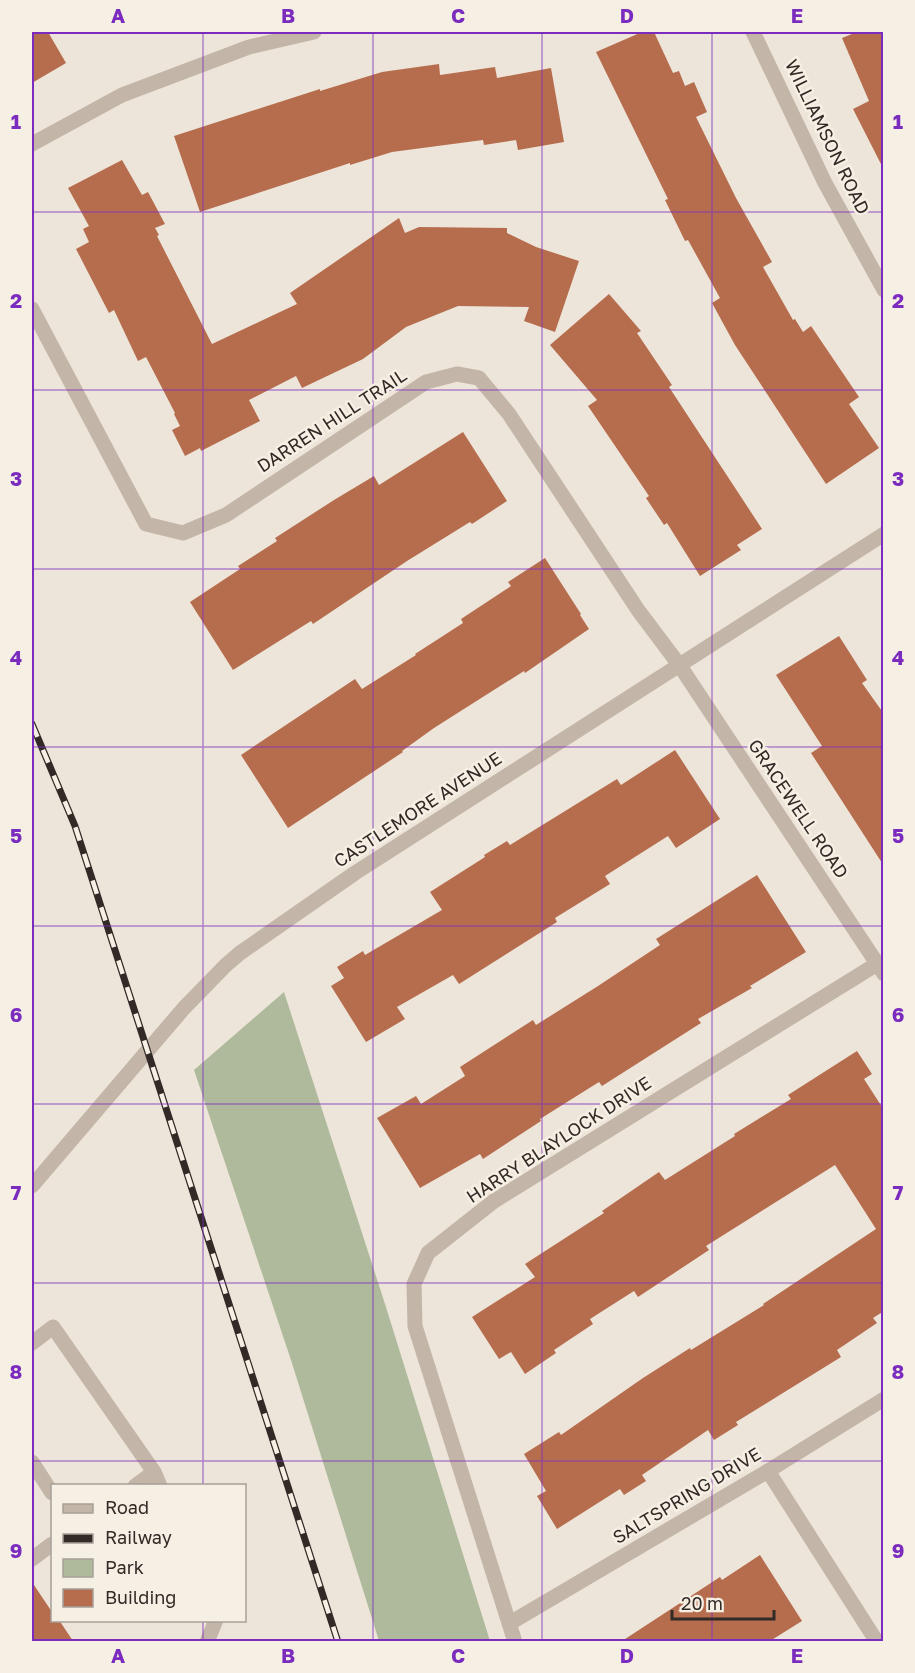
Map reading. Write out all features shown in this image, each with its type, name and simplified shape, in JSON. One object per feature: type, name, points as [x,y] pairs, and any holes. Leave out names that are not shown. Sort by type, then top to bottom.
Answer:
[{"type":"street","points":[[32,144],[122,95],[249,47],[314,32]]},
{"type":"street","name":"WILLIAMSON ROAD","points":[[753,32],[825,183],[884,290]]},
{"type":"street","name":"DARREN HILL TRAIL","points":[[32,309],[146,524],[183,533],[226,515],[426,382],[457,374],[480,378],[509,414],[638,610],[680,666]]},
{"type":"street","name":"CASTLEMORE AVENUE","points":[[32,1186],[184,1008],[240,953],[355,873],[884,534]]},
{"type":"street","name":"GRACEWELL ROAD","points":[[680,666],[880,969]]},
{"type":"street","name":"HARRY BLAYLOCK DRIVE","points":[[515,1641],[415,1326],[414,1284],[428,1253],[494,1201],[880,969]]},
{"type":"street","points":[[32,1342],[53,1327],[157,1479],[139,1484]]},
{"type":"street","name":"SALTSPRING DRIVE","points":[[510,1623],[768,1471],[884,1399]]},
{"type":"street","points":[[32,1461],[51,1491]]},
{"type":"street","points":[[768,1471],[877,1641]]},
{"type":"street","points":[[32,1559],[51,1545]]},
{"type":"street","points":[[207,1641],[215,1622]]},
{"type":"green space","points":[[284,992],[385,1304],[490,1641],[379,1641],[291,1360],[194,1070]]},
{"type":"building","points":[[32,32],[48,32],[66,63],[32,83]]},
{"type":"building","points":[[642,32],[654,32],[673,73],[679,71],[685,86],[694,82],[707,112],[696,117],[736,198],[772,262],[763,267],[793,320],[795,319],[803,332],[811,326],[859,397],[849,404],[879,448],[826,484],[735,345],[712,303],[720,298],[688,240],[685,241],[665,200],[668,199],[596,52]]},
{"type":"building","points":[[857,32],[884,32],[884,170],[853,109],[869,101],[842,38]]},
{"type":"building","points":[[439,64],[440,75],[495,67],[497,78],[551,68],[564,142],[518,150],[516,140],[484,145],[483,140],[392,152],[350,165],[350,163],[200,212],[174,136],[320,89],[320,91],[382,72]]},
{"type":"building","points":[[122,160],[142,195],[148,192],[165,224],[155,228],[159,235],[157,236],[212,344],[297,304],[290,293],[399,218],[405,233],[419,227],[507,228],[507,233],[536,247],[579,261],[555,332],[524,321],[529,307],[458,306],[406,327],[363,359],[302,388],[296,376],[249,400],[260,421],[201,451],[200,448],[185,456],[172,430],[180,426],[175,413],[146,357],[138,361],[114,310],[109,313],[76,249],[89,242],[83,229],[89,226],[68,188]]},
{"type":"building","points":[[609,294],[641,331],[637,333],[672,385],[669,387],[762,529],[737,545],[741,550],[700,576],[667,523],[664,525],[646,498],[649,496],[588,406],[597,400],[550,345]]},
{"type":"building","points":[[463,432],[507,501],[407,561],[313,624],[311,621],[233,670],[190,602],[240,569],[238,566],[277,541],[275,538],[334,500],[374,476],[379,485]]},
{"type":"building","points":[[545,558],[589,629],[525,673],[524,671],[434,728],[403,752],[288,828],[241,755],[355,679],[362,689],[416,655],[463,623],[461,619],[511,586],[508,582]]},
{"type":"building","points":[[839,636],[867,680],[862,683],[884,714],[884,866],[811,753],[822,746],[776,675]]},
{"type":"building","points":[[675,750],[720,819],[676,848],[668,836],[605,876],[610,884],[555,918],[557,922],[459,984],[453,975],[397,1007],[405,1019],[366,1042],[331,986],[344,978],[337,967],[363,951],[365,955],[442,910],[430,892],[485,857],[484,855],[507,841],[510,845],[617,779],[621,785]]},
{"type":"building","points":[[757,875],[806,952],[750,986],[752,988],[698,1019],[701,1023],[602,1086],[599,1082],[540,1119],[541,1121],[483,1159],[480,1154],[420,1188],[377,1118],[416,1096],[421,1104],[465,1076],[460,1067],[533,1020],[536,1025],[598,986],[660,945],[656,939]]},
{"type":"building","points":[[857,1051],[872,1074],[864,1079],[884,1110],[884,1311],[873,1318],[877,1323],[837,1350],[841,1357],[736,1422],[738,1425],[714,1440],[708,1430],[642,1475],[646,1481],[624,1495],[620,1489],[557,1529],[537,1496],[546,1491],[524,1454],[559,1432],[561,1435],[643,1378],[764,1305],[876,1229],[835,1165],[706,1246],[709,1250],[638,1297],[634,1291],[590,1319],[593,1324],[554,1350],[556,1353],[525,1374],[511,1352],[499,1359],[472,1317],[535,1277],[525,1264],[604,1213],[602,1211],[659,1172],[665,1180],[735,1136],[734,1134],[791,1099],[788,1095]]},
{"type":"building","points":[[760,1555],[802,1621],[770,1641],[622,1641],[720,1577],[722,1580]]},
{"type":"building","points":[[32,1582],[51,1610],[51,1622],[60,1622],[73,1641],[32,1641]]},
{"type":"railway","points":[[32,724],[75,826],[338,1642]]}]
